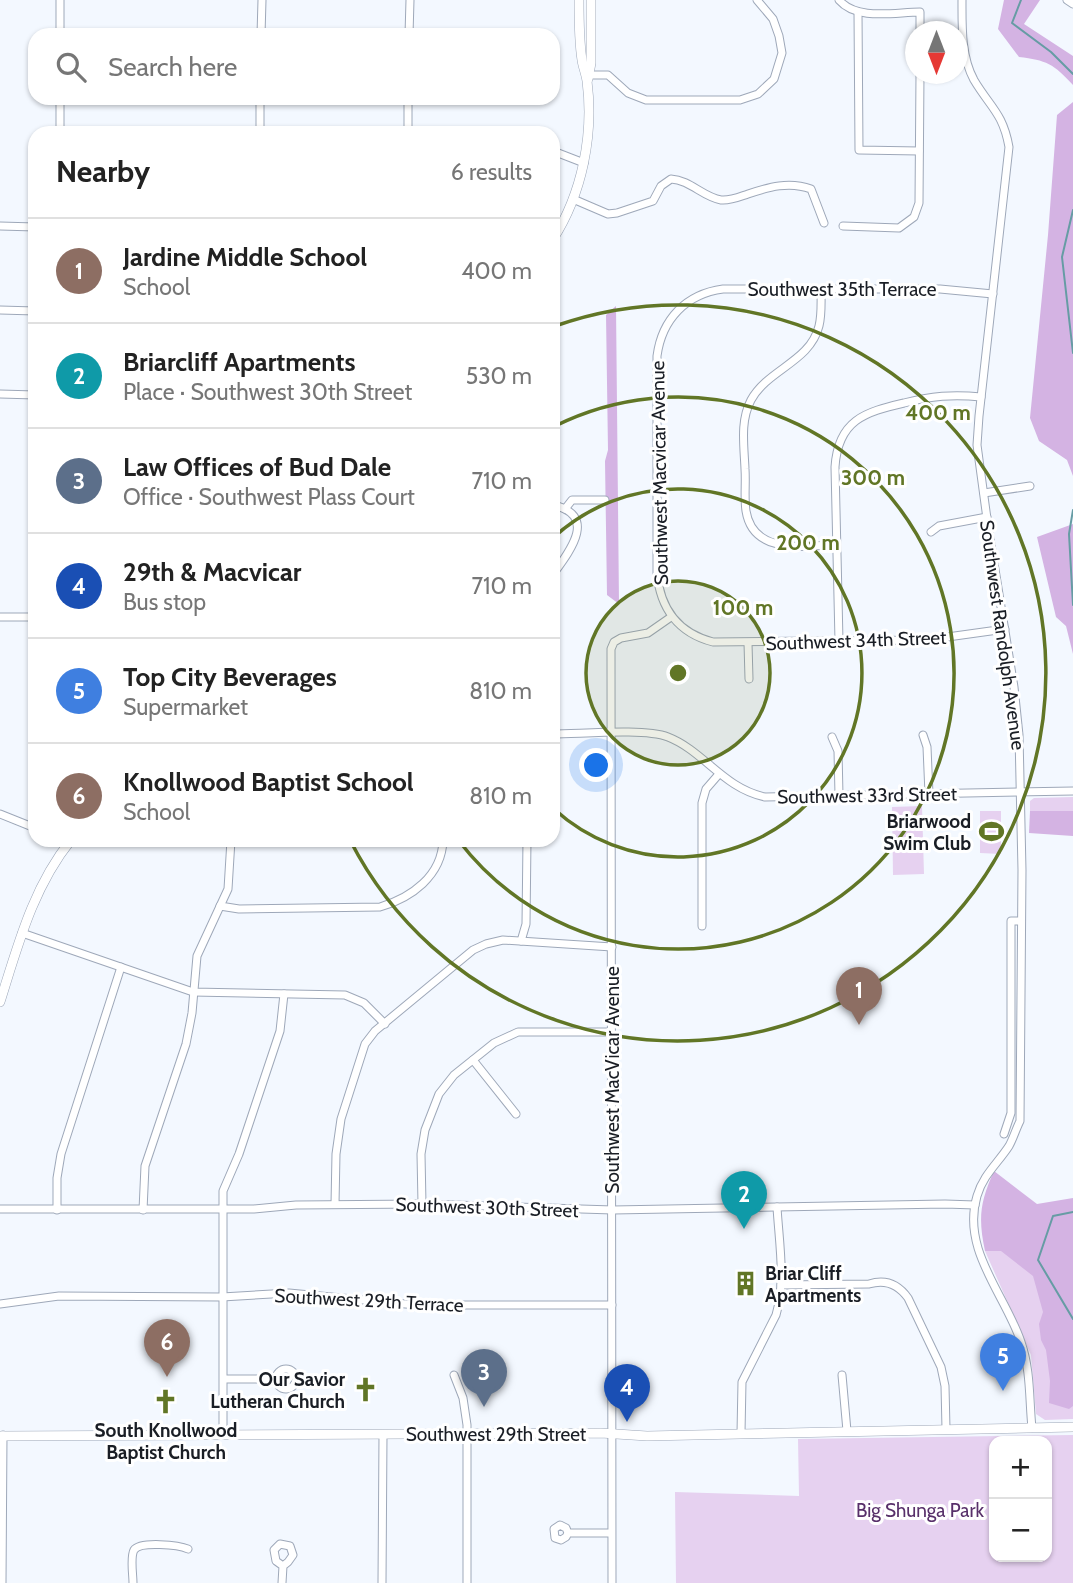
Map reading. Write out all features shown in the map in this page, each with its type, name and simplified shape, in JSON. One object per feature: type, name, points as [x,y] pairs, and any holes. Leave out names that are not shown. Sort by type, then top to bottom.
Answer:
[{"type":"main road","points":[[579,0],[582,60],[588,78]]},
{"type":"main road","points":[[560,225],[573,200],[584,163],[588,78],[592,63],[591,0]]},
{"type":"main road","points":[[0,1002],[38,892],[66,847]]},
{"type":"main road","name":"Southwest 29th Street","points":[[1,1435],[647,1436],[1073,1427]]},
{"type":"street","points":[[60,0],[60,28]]},
{"type":"street","points":[[261,28],[262,0]]},
{"type":"street","points":[[409,28],[410,0]]},
{"type":"street","points":[[588,78],[608,75],[628,93],[646,100],[749,98],[766,88],[774,79],[782,53],[773,19],[757,0]]},
{"type":"street","points":[[839,0],[858,12],[920,12],[920,21]]},
{"type":"street","name":"Southwest Randolph Avenue","points":[[962,0],[965,55],[974,78],[998,112],[1009,147],[977,445],[1017,711],[1021,792],[1020,1121],[1009,1145],[982,1182],[975,1205],[974,1227],[979,1251],[1025,1353],[1031,1390],[1032,1428]]},
{"type":"street","points":[[1067,0],[1073,4]]},
{"type":"street","points":[[858,12],[859,150],[919,151]]},
{"type":"street","points":[[843,226],[900,228],[914,217],[918,207],[920,84]]},
{"type":"street","points":[[60,105],[60,126]]},
{"type":"street","points":[[260,105],[260,126]]},
{"type":"street","points":[[408,105],[408,126]]},
{"type":"street","points":[[560,154],[584,163]]},
{"type":"street","points":[[573,200],[601,212],[617,213],[653,201],[660,186],[671,179],[685,182],[702,193],[723,200],[733,200],[769,187],[795,185],[811,189],[824,223]]},
{"type":"street","points":[[0,226],[28,227]]},
{"type":"street","name":"Southwest 35th Terrace","points":[[692,299],[723,289],[940,289],[993,294]]},
{"type":"street","points":[[821,289],[821,316],[813,340],[801,356],[763,383],[749,404],[744,426],[746,510],[753,529],[769,542],[785,546],[836,545]]},
{"type":"street","name":"Southwest Macvicar Avenue","points":[[671,617],[662,597],[657,573],[657,356],[661,335],[669,320],[692,299]]},
{"type":"street","points":[[0,310],[28,312]]},
{"type":"street","points":[[0,394],[28,395]]},
{"type":"street","points":[[839,641],[835,459],[841,440],[852,424],[876,409],[931,396],[953,394],[981,397]]},
{"type":"street","points":[[984,493],[1030,486]]},
{"type":"street","points":[[565,509],[572,500],[605,500]]},
{"type":"street","points":[[560,507],[575,520],[577,539],[560,564]]},
{"type":"street","points":[[931,532],[939,526],[987,517]]},
{"type":"street","points":[[0,617],[28,617]]},
{"type":"street","name":"Southwest 34th Street","points":[[671,617],[686,631],[704,640],[722,643],[947,639],[1005,629]]},
{"type":"street","name":"Southwest MacVicar Avenue","points":[[612,1583],[611,649],[614,642],[621,638],[648,633],[671,617]]},
{"type":"street","name":"Southwest 34th Street","points":[[748,643],[749,679]]},
{"type":"street","name":"Southwest 33rd Street","points":[[560,734],[646,733],[666,736],[745,791],[765,797],[1073,791]]},
{"type":"street","points":[[923,735],[927,747],[929,794]]},
{"type":"street","points":[[832,737],[838,751],[839,795]]},
{"type":"street","points":[[702,926],[702,803],[706,789],[719,774]]},
{"type":"street","points":[[0,814],[28,825]]},
{"type":"street","points":[[143,1210],[145,1166],[186,1044],[197,956],[230,877],[231,847]]},
{"type":"street","points":[[220,906],[239,909],[380,907],[395,902],[431,876],[442,858],[443,847]]},
{"type":"street","points":[[521,941],[526,924],[527,847]]},
{"type":"street","points":[[1004,1134],[1011,1113],[1011,921],[1021,921]]},
{"type":"street","points":[[22,933],[194,992],[345,995],[363,1003],[385,1024]]},
{"type":"street","points":[[335,1204],[337,1146],[343,1110],[365,1044],[385,1024],[473,950],[498,941],[612,947]]},
{"type":"street","points":[[57,1210],[57,1178],[61,1154],[121,967]]},
{"type":"street","points":[[223,1435],[224,1186],[239,1154],[280,1031],[284,994]]},
{"type":"street","points":[[1011,1022],[1021,1022]]},
{"type":"street","points":[[422,1204],[421,1154],[425,1130],[433,1106],[447,1083],[503,1037],[518,1032],[611,1032]]},
{"type":"street","points":[[473,1060],[516,1114]]},
{"type":"street","points":[[1011,1086],[1022,1086]]},
{"type":"street","name":"Southwest 30th Street","points":[[0,1209],[222,1209],[335,1204],[612,1210],[975,1205]]},
{"type":"street","points":[[741,1433],[742,1382],[776,1315],[781,1286],[777,1207]]},
{"type":"street","points":[[781,1286],[881,1282],[899,1288],[908,1298],[941,1367],[945,1386],[946,1429]]},
{"type":"street","name":"Southwest 29th Terrace","points":[[0,1304],[59,1296],[222,1297],[289,1293],[416,1305],[612,1306]]},
{"type":"street","points":[[842,1375],[847,1431]]},
{"type":"street","points":[[454,1376],[464,1404],[467,1435],[467,1583]]},
{"type":"street","points":[[224,1379],[275,1379]]},
{"type":"street","points":[[1,1435],[2,1583]]},
{"type":"street","points":[[382,1583],[383,1435]]},
{"type":"street","points":[[568,1533],[611,1533]]},
{"type":"street","points":[[133,1583],[133,1552],[136,1547],[180,1545],[188,1549]]},
{"type":"street","points":[[282,1583],[283,1566]]},
{"type":"green space","points":[[1073,797],[1073,811],[1030,811],[1030,801],[1034,798]]},
{"type":"green space","points":[[922,806],[924,874],[893,875],[892,807]]},
{"type":"green space","name":"Briarwood Swim Club","points":[[980,811],[1001,811],[1001,854],[980,853]]},
{"type":"green space","points":[[985,1251],[1073,1251],[1073,1419],[1045,1420],[1036,1414],[1031,1355]]},
{"type":"green space","name":"Big Shunga Park","points":[[1073,1435],[1073,1583],[676,1583],[675,1492],[799,1496],[798,1439],[989,1436],[989,1562],[1052,1562],[1052,1436],[1004,1436]]},
{"type":"shaded area","points":[[1004,0],[1040,0],[1024,24],[1073,56],[1073,85],[1049,64],[1019,57],[998,29]]},
{"type":"shaded area","points":[[1073,102],[1073,476],[1067,460],[1039,441],[1030,418],[1057,115]]},
{"type":"shaded area","points":[[616,306],[619,604],[607,595],[605,461],[608,450],[606,315]]},
{"type":"shaded area","points":[[1073,524],[1073,654],[1066,626],[1056,617],[1037,537]]},
{"type":"shaded area","points":[[1030,811],[1073,811],[1073,836],[1029,833]]},
{"type":"shaded area","points":[[994,1171],[1037,1204],[1073,1198],[1073,1406],[1069,1409],[1049,1403],[1050,1381],[1039,1324],[1043,1312],[1033,1276],[1001,1251],[985,1251],[981,1229],[982,1210]]},
{"type":"waterway","points":[[1021,0],[1012,23],[1051,52],[1073,74]]},
{"type":"waterway","points":[[1073,210],[1062,257],[1073,353]]},
{"type":"waterway","points":[[1073,510],[1069,534],[1073,605]]},
{"type":"waterway","points":[[1073,1212],[1053,1216],[1038,1260],[1073,1319]]},
{"type":"place","name":"Briarwood Swim Club","points":[[991,832]]},
{"type":"place","name":"Jardine Middle School","points":[[859,1025]]},
{"type":"place","name":"Briarcliff Apartments","points":[[744,1229]]},
{"type":"place","name":"Briar Cliff Apartments","points":[[745,1284]]},
{"type":"place","name":"Knollwood Baptist School","points":[[167,1377]]},
{"type":"place","name":"Our Savior Lutheran Church","points":[[365,1390]]},
{"type":"place","name":"Top City Beverages","points":[[1003,1391]]},
{"type":"place","name":"South Knollwood Baptist Church","points":[[166,1402]]},
{"type":"place","name":"Law Offices of Bud Dale","points":[[484,1407]]},
{"type":"place","name":"29th & Macvicar","points":[[627,1422]]}]
